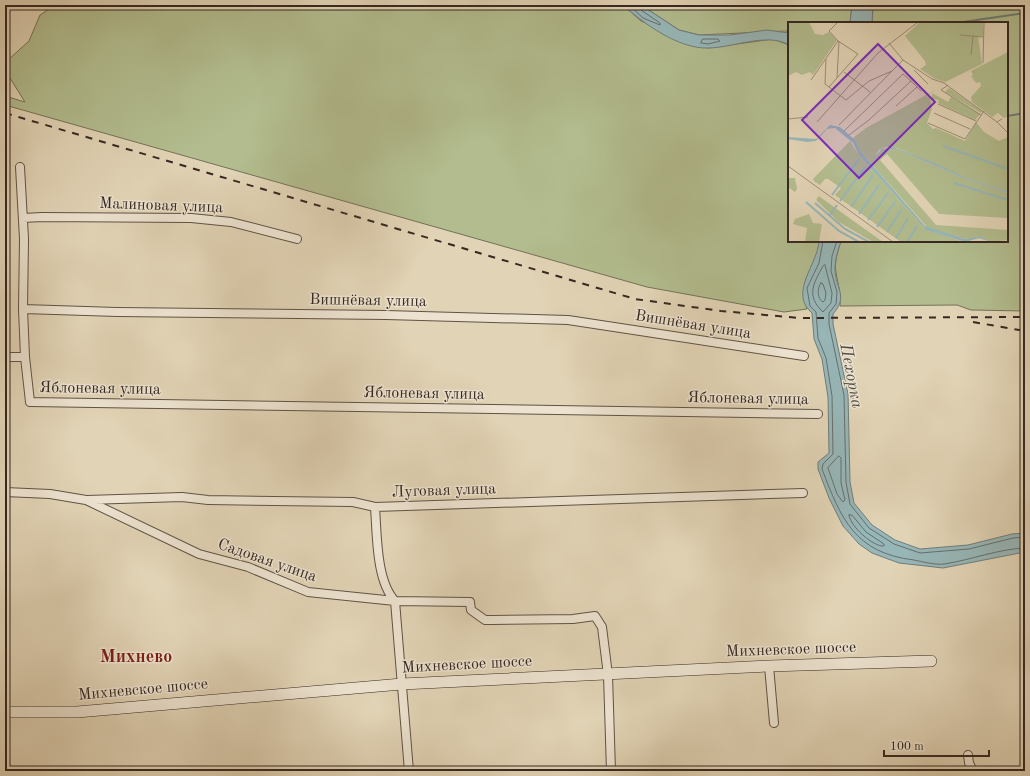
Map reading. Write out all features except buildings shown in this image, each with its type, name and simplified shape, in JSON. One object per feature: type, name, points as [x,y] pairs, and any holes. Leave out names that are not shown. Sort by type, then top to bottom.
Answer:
[{"type":"street","points":[[5,357],[25,357],[23,309],[23,218],[20,167]]},
{"type":"street","name":"Малиновая улица","points":[[23,218],[191,218],[231,222],[297,239]]},
{"type":"street","name":"Вишнёвая улица","points":[[23,309],[117,312],[386,315],[568,320],[804,356]]},
{"type":"street","name":"Яблоневая улица","points":[[25,357],[30,402],[818,414]]},
{"type":"street","name":"Садовая улица","points":[[5,492],[50,494],[86,500],[200,554],[248,567],[308,592],[395,601],[470,602],[471,610],[485,620],[574,619],[595,616],[602,627],[608,675]]},
{"type":"street","name":"Луговая улица","points":[[86,500],[182,497],[208,500],[353,502],[375,507],[803,493]]},
{"type":"street","points":[[375,507],[384,581],[390,596],[395,601],[409,771]]},
{"type":"street","name":"Михневское шоссе","points":[[5,712],[76,712],[402,684],[769,666],[931,661]]},
{"type":"street","points":[[769,666],[774,723]]},
{"type":"street","points":[[608,675],[611,771]]},
{"type":"street","points":[[968,755],[969,763],[973,771]]},
{"type":"green space","points":[[55,5],[623,5],[641,21],[708,48],[773,39],[788,45],[788,242],[819,242],[818,251],[808,274],[804,289],[804,298],[807,309],[784,312],[647,287],[5,105],[5,96],[25,102],[8,75],[8,60],[29,41],[40,15]]},
{"type":"green space","points":[[641,5],[852,5],[850,22],[788,22],[788,32],[786,31],[699,35],[679,30]]},
{"type":"green space","points":[[873,5],[1025,5],[1025,311],[971,310],[957,305],[840,306],[840,292],[836,264],[841,242],[1008,242],[1008,22],[872,22]]},
{"type":"water","points":[[623,5],[641,5],[679,30],[699,35],[730,35],[767,30],[788,33],[788,45],[780,41],[760,40],[718,47],[697,47],[674,40],[641,20]]},
{"type":"water","points":[[852,5],[873,5],[872,22],[850,22]]},
{"type":"water","points":[[819,242],[841,242],[836,258],[835,269],[841,297],[838,308],[833,314],[833,324],[848,394],[850,482],[854,503],[872,525],[895,540],[920,549],[968,545],[1012,534],[1025,533],[1025,552],[943,568],[899,563],[872,553],[859,544],[843,526],[829,498],[818,469],[818,462],[829,453],[828,397],[822,359],[814,339],[812,313],[805,305],[803,297],[803,287]]},
{"type":"waterway","points":[[963,22],[1025,13]]},
{"type":"waterway","points":[[1008,116],[1025,113]]},
{"type":"railway","points":[[5,113],[635,299],[721,311],[800,318],[1025,317]]},
{"type":"railway","points":[[973,322],[1025,331]]},
{"type":"district","name":"Михнево","points":[[136,657]]},
{"type":"water label","name":"Пехорка","points":[[851,376]]}]
